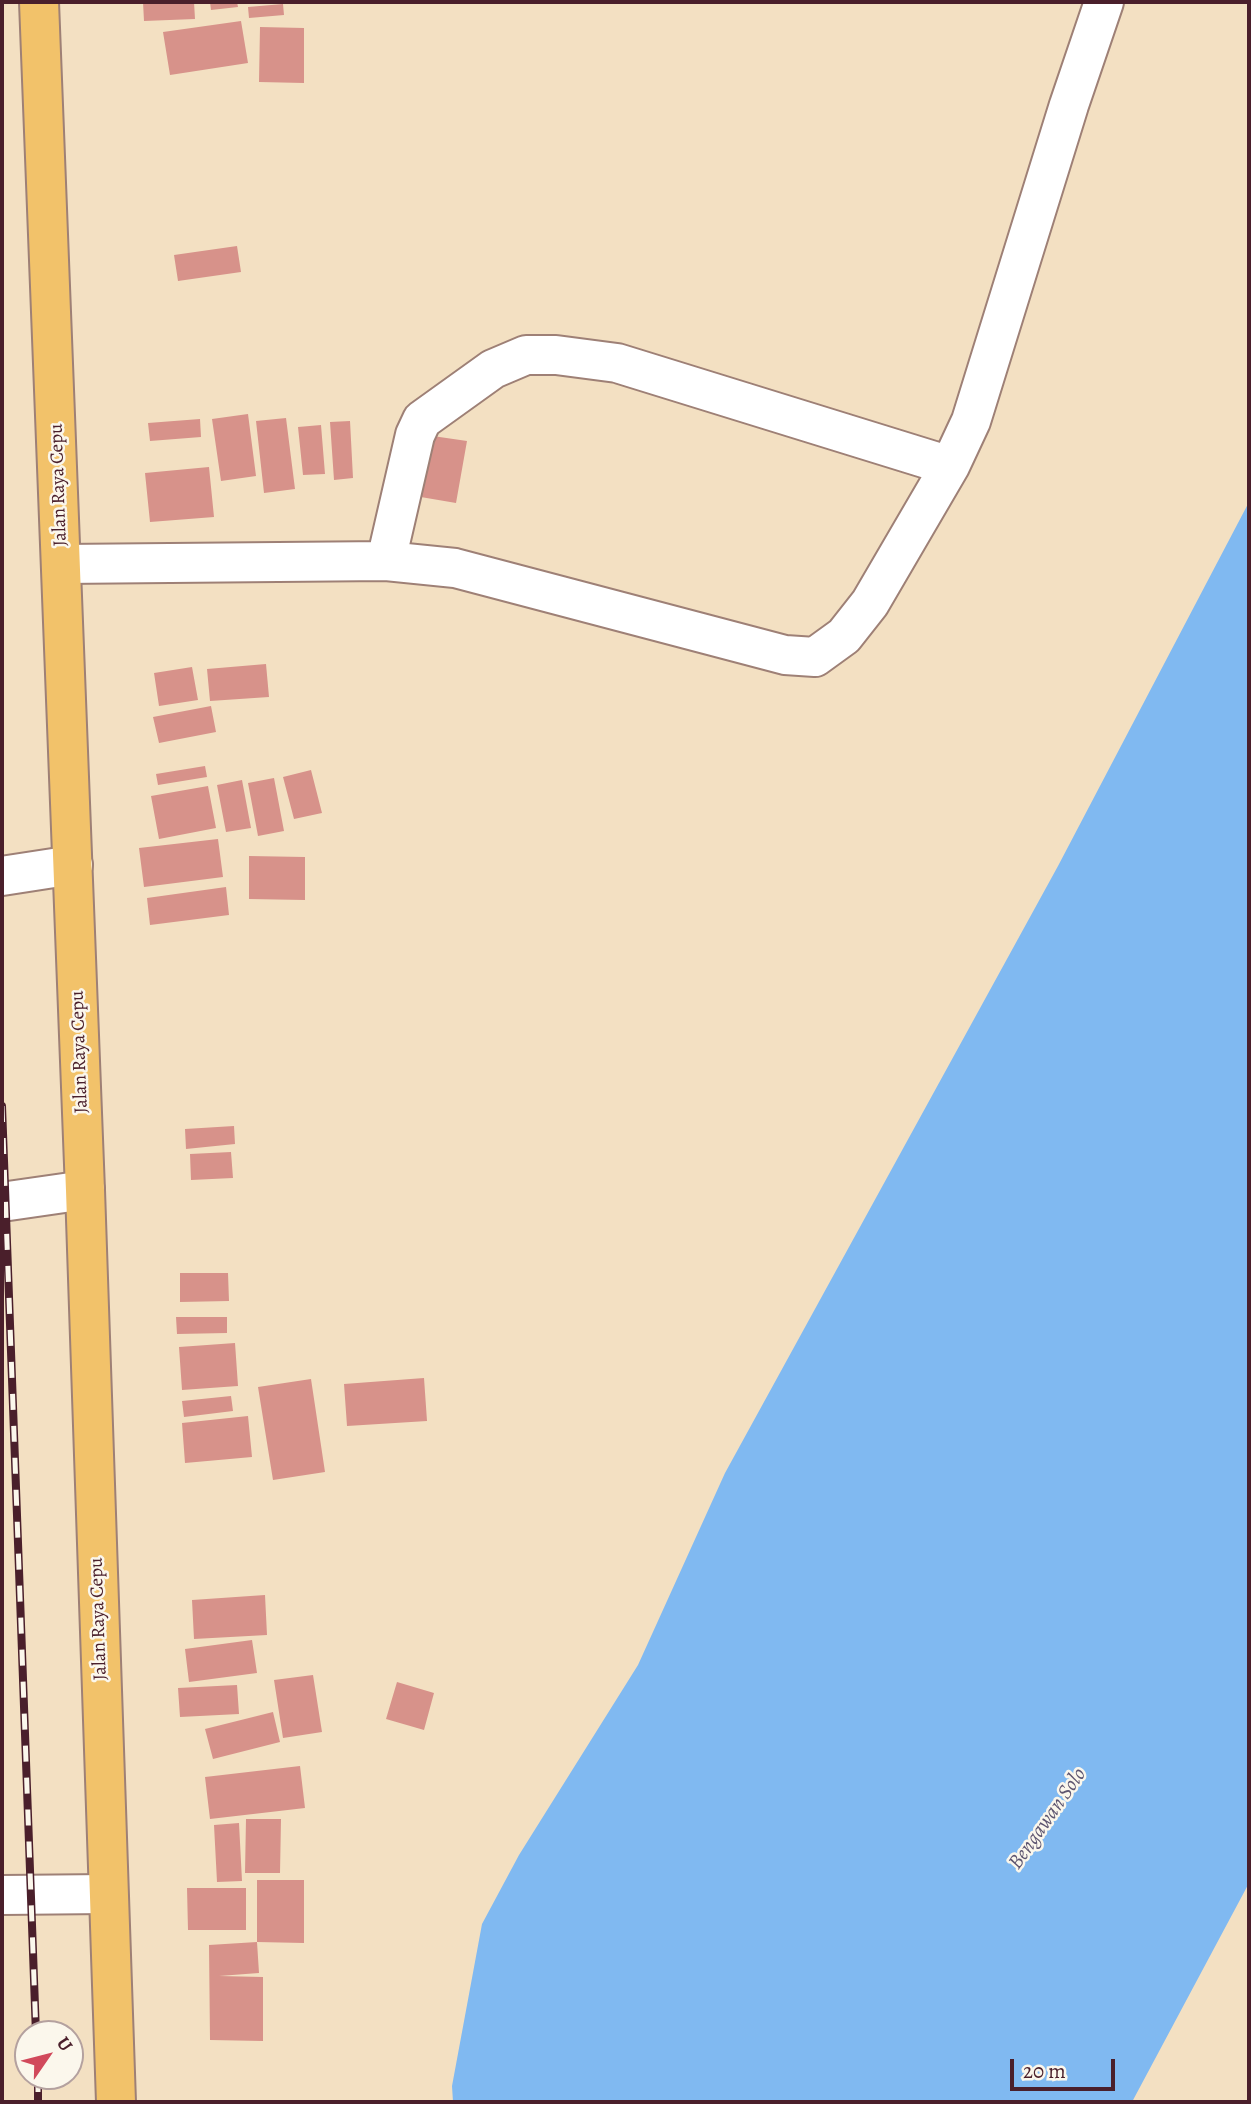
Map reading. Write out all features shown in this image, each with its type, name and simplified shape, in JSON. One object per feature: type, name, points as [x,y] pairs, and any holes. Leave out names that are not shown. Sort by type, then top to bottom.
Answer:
[{"type":"highway","name":"Jalan Raya Cepu","points":[[39,2],[85,1190],[116,2102]]},
{"type":"street","points":[[62,564],[386,561],[455,568],[785,655],[815,657],[844,636],[870,603],[950,466],[971,421],[1069,105],[1104,2]]},
{"type":"street","points":[[386,561],[415,435],[422,420],[493,369],[526,355],[556,355],[617,363],[950,466]]},
{"type":"street","points":[[2,876],[73,865]]},
{"type":"street","points":[[2,1202],[85,1190]]},
{"type":"street","points":[[2,1895],[108,1894]]},
{"type":"water","name":"Bengawan Solo","points":[[1249,502],[1249,1883],[1132,2102],[453,2102],[452,2086],[482,1924],[519,1855],[638,1665],[725,1473],[1058,866]]},
{"type":"building","points":[[143,2],[194,2],[195,19],[144,21]]},
{"type":"building","points":[[210,2],[237,2],[238,7],[211,10]]},
{"type":"building","points":[[283,4],[284,15],[249,18],[248,7]]},
{"type":"building","points":[[241,21],[248,63],[170,75],[163,32]]},
{"type":"building","points":[[260,27],[304,28],[304,83],[259,82]]},
{"type":"building","points":[[237,246],[241,272],[178,281],[174,255]]},
{"type":"building","points":[[248,414],[256,476],[221,481],[212,419]]},
{"type":"building","points":[[286,418],[295,489],[264,493],[256,421]]},
{"type":"building","points":[[200,419],[201,437],[150,441],[148,423]]},
{"type":"building","points":[[350,421],[353,478],[334,480],[330,422]]},
{"type":"building","points":[[321,425],[325,474],[303,475],[298,427]]},
{"type":"building","points":[[419,434],[467,441],[456,503],[409,495]]},
{"type":"building","points":[[209,467],[214,517],[150,522],[145,473]]},
{"type":"building","points":[[266,664],[269,697],[210,701],[207,669]]},
{"type":"building","points":[[192,667],[198,700],[159,706],[154,673]]},
{"type":"building","points":[[211,706],[216,732],[159,743],[153,717]]},
{"type":"building","points":[[205,766],[207,777],[158,785],[156,774]]},
{"type":"building","points":[[311,770],[322,813],[294,819],[283,777]]},
{"type":"building","points":[[274,778],[284,831],[258,836],[248,783]]},
{"type":"building","points":[[242,780],[251,828],[226,832],[217,785]]},
{"type":"building","points":[[208,786],[216,828],[159,839],[151,796]]},
{"type":"building","points":[[218,839],[223,877],[144,887],[139,848]]},
{"type":"building","points":[[249,856],[305,857],[305,900],[249,899]]},
{"type":"building","points":[[226,887],[229,915],[150,925],[147,898]]},
{"type":"building","points":[[234,1126],[235,1144],[186,1149],[185,1129]]},
{"type":"building","points":[[231,1152],[233,1178],[191,1180],[190,1154]]},
{"type":"building","points":[[180,1273],[228,1273],[229,1301],[180,1302]]},
{"type":"building","points":[[176,1317],[227,1317],[227,1333],[177,1334]]},
{"type":"building","points":[[235,1343],[238,1386],[182,1390],[179,1347]]},
{"type":"building","points":[[424,1378],[427,1421],[347,1426],[344,1384]]},
{"type":"building","points":[[311,1379],[325,1472],[273,1480],[258,1387]]},
{"type":"building","points":[[231,1396],[233,1411],[184,1417],[182,1401]]},
{"type":"building","points":[[248,1416],[252,1457],[185,1463],[182,1423]]},
{"type":"building","points":[[265,1595],[267,1635],[194,1639],[192,1600]]},
{"type":"building","points":[[252,1640],[257,1673],[189,1682],[185,1649]]},
{"type":"building","points":[[313,1675],[322,1732],[283,1738],[274,1680]]},
{"type":"building","points":[[397,1682],[434,1693],[424,1730],[386,1719]]},
{"type":"building","points":[[237,1685],[239,1714],[180,1717],[178,1688]]},
{"type":"building","points":[[273,1712],[280,1742],[213,1759],[205,1729]]},
{"type":"building","points":[[300,1766],[305,1808],[210,1819],[205,1777]]},
{"type":"building","points":[[246,1819],[281,1819],[280,1873],[245,1873]]},
{"type":"building","points":[[239,1823],[242,1881],[217,1882],[214,1825]]},
{"type":"building","points":[[257,1880],[304,1880],[304,1943],[257,1942]]},
{"type":"building","points":[[187,1888],[246,1888],[246,1930],[188,1930]]},
{"type":"building","points":[[257,1942],[259,1973],[219,1976],[263,1977],[263,2041],[210,2040],[209,1945]]},
{"type":"railway","points":[[2,1106],[35,2020]]},
{"type":"railway","points":[[38,2090],[38,2102]]}]
